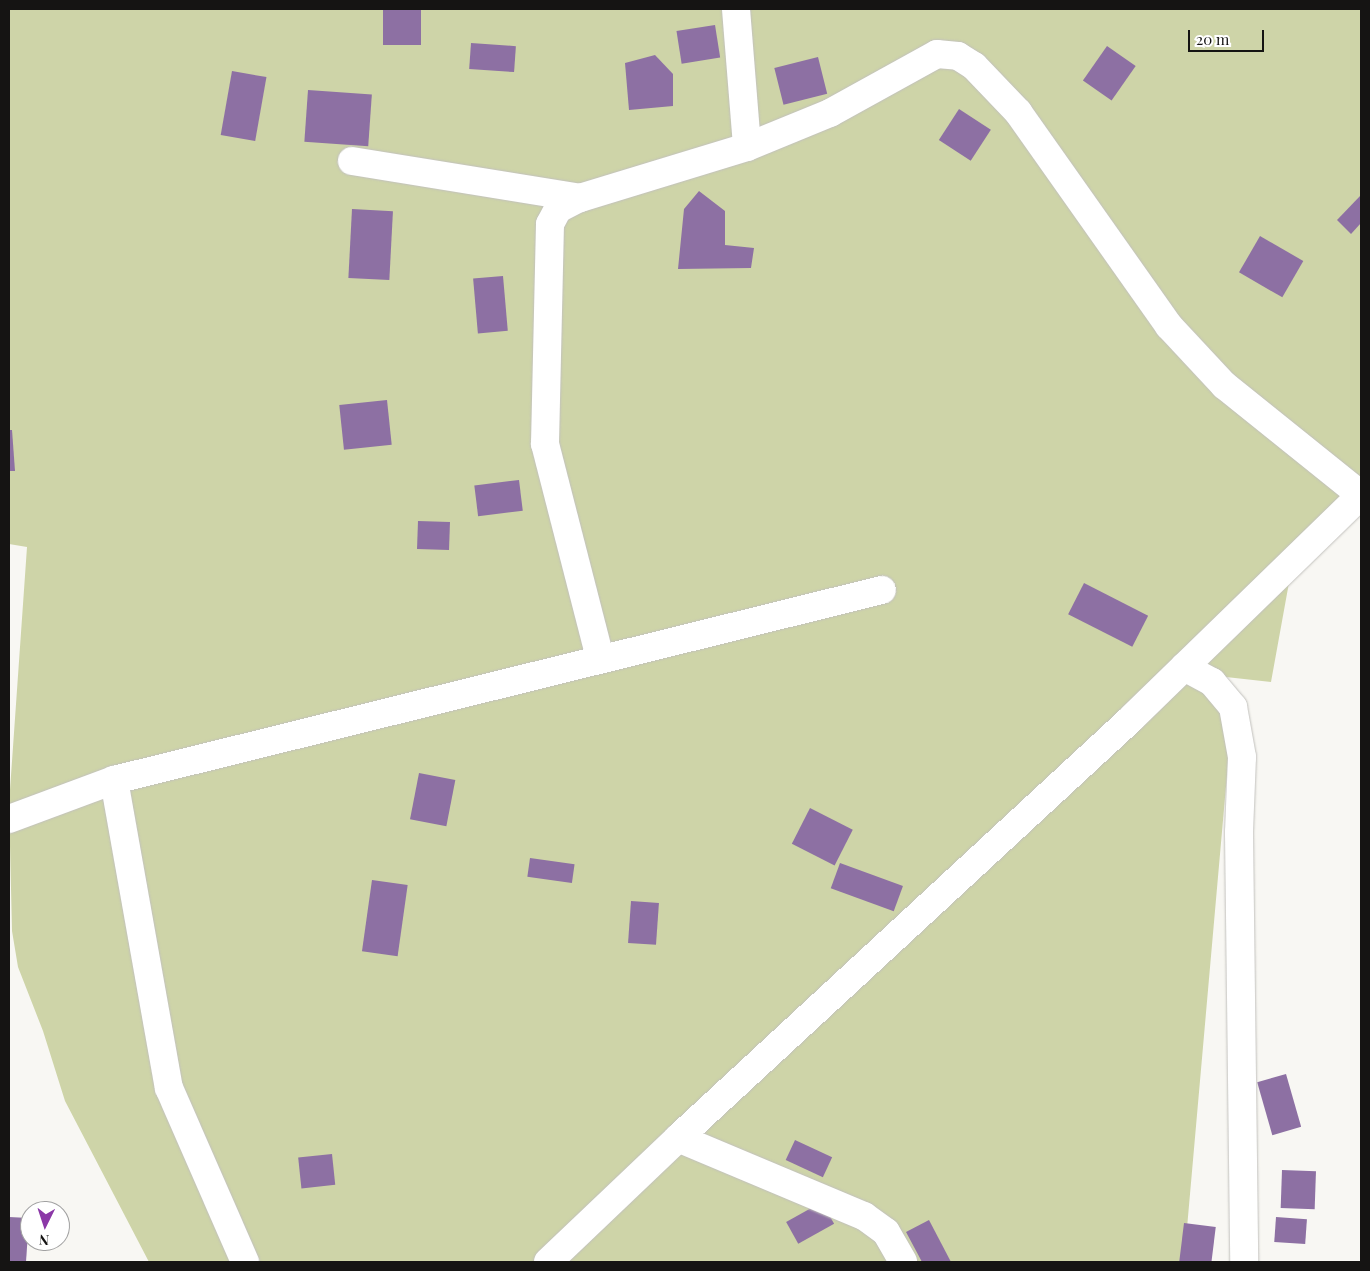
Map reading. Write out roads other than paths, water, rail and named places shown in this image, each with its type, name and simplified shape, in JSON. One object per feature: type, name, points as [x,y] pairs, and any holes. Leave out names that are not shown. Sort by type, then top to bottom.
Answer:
[{"type":"street","points":[[736,9],[747,147]]},
{"type":"street","points":[[548,1262],[678,1138],[1184,667],[1361,495],[1224,385],[1169,326],[1018,112],[974,66],[958,56],[937,54],[830,113],[747,147],[580,198],[558,210],[550,224],[545,444],[600,658]]},
{"type":"street","points":[[352,161],[580,198]]},
{"type":"street","points":[[9,819],[114,780],[600,658],[882,590]]},
{"type":"street","points":[[1184,667],[1212,682],[1232,707],[1242,757],[1239,833],[1244,1262]]},
{"type":"street","points":[[114,780],[169,1088],[245,1262]]},
{"type":"street","points":[[678,1138],[864,1216],[886,1232],[903,1262]]}]
